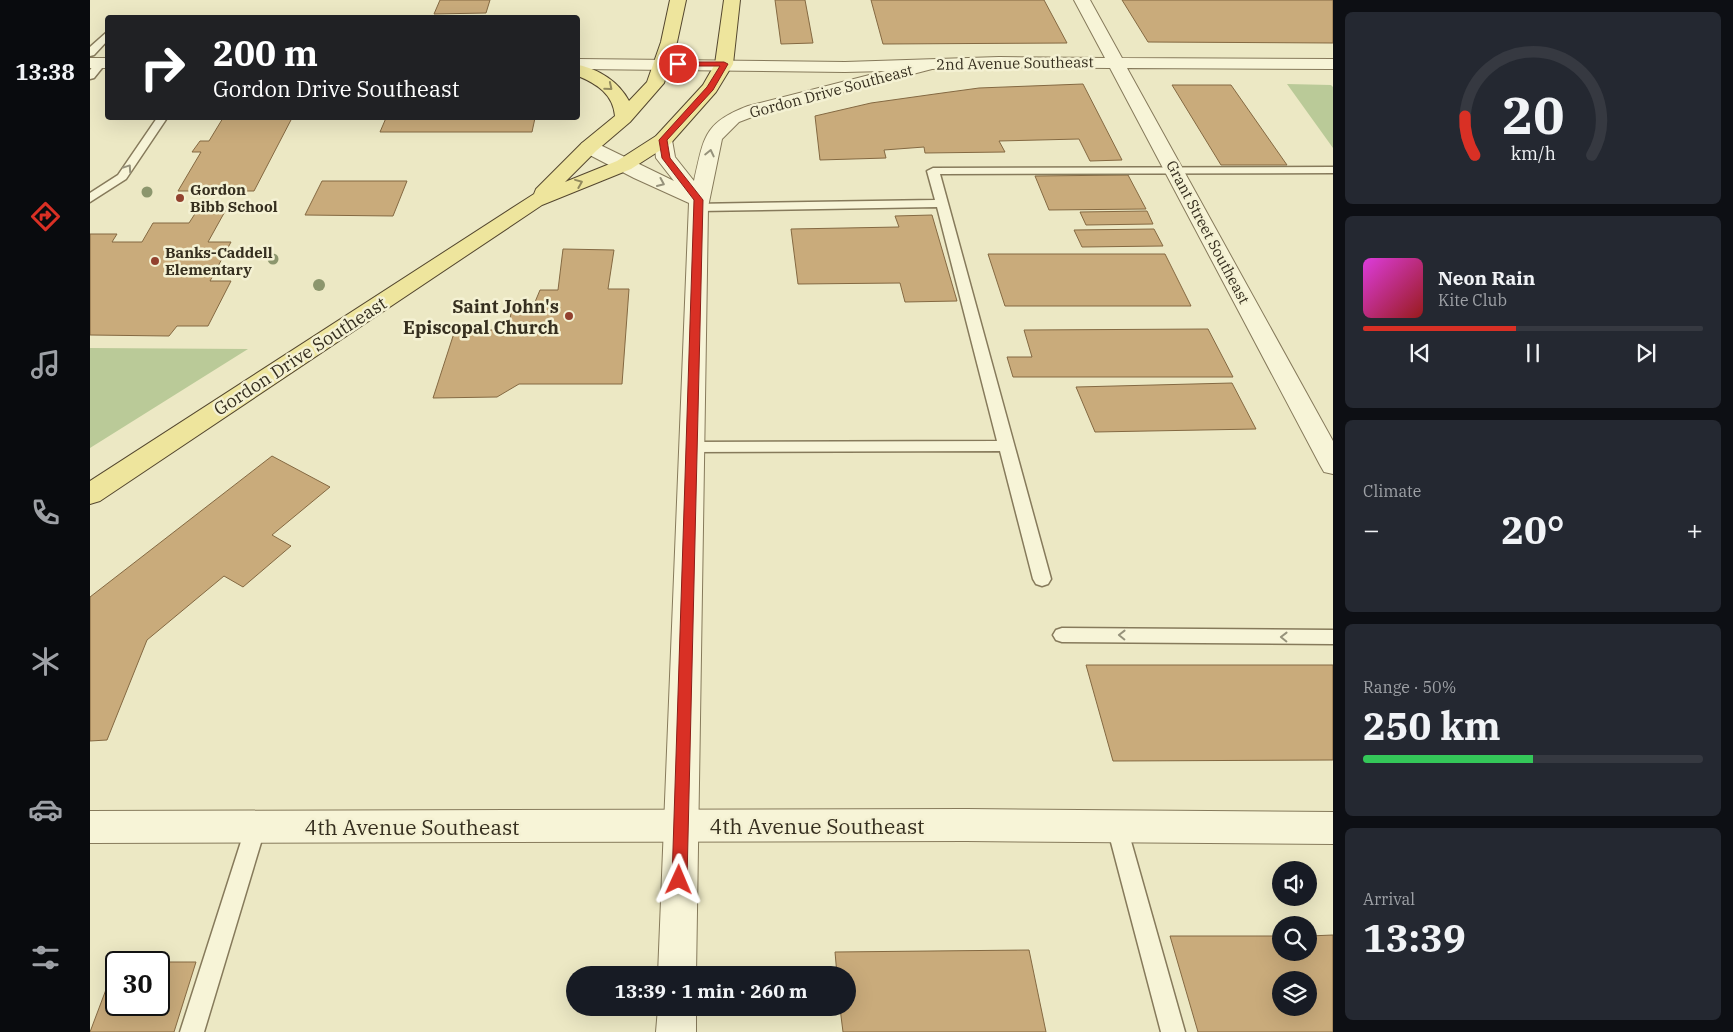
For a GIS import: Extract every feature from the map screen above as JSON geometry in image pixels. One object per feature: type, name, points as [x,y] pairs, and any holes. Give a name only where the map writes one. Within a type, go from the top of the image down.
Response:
[{"type":"main road","name":"Gordon Drive Southeast","points":[[535,201],[590,146],[624,118],[655,83],[663,64],[678,0]]},
{"type":"main road","name":"Gordon Drive Southeast","points":[[90,494],[535,201],[624,165],[663,140],[710,88],[724,64],[732,0]]},
{"type":"main road","points":[[580,71],[614,90],[623,103],[624,118]]},
{"type":"street","name":"Grant Street Southeast","points":[[1082,0],[1333,465]]},
{"type":"street","name":"2nd Avenue Southeast","points":[[580,64],[845,66],[999,62],[1333,64]]},
{"type":"street","name":"Gordon Drive Southeast","points":[[677,966],[698,204],[713,139],[721,128],[733,118],[754,110],[932,64]]},
{"type":"street","points":[[663,140],[666,158],[698,204]]},
{"type":"street","points":[[590,146],[698,204]]},
{"type":"street","name":"4th Avenue Southeast","points":[[90,828],[966,825],[1333,828]]},
{"type":"street","points":[[676,1032],[677,1016]]},
{"type":"lane","points":[[96,64],[105,42]]},
{"type":"lane","points":[[90,198],[122,177],[161,120]]},
{"type":"lane","points":[[1042,579],[933,171],[1333,170]]},
{"type":"lane","points":[[698,204],[942,203]]},
{"type":"lane","points":[[691,446],[1006,446]]},
{"type":"lane","points":[[1062,635],[1333,637]]},
{"type":"lane","points":[[192,1032],[256,826]]},
{"type":"lane","points":[[1117,827],[1173,1032]]},
{"type":"green space","points":[[1287,84],[1331,85],[1333,87],[1333,148]]},
{"type":"green space","points":[[90,348],[248,349],[90,448]]},
{"type":"building","points":[[440,0],[490,0],[486,13],[434,14]]},
{"type":"building","points":[[775,0],[805,0],[813,43],[781,44]]},
{"type":"building","points":[[871,0],[1044,0],[1067,43],[883,44]]},
{"type":"building","points":[[1122,0],[1333,0],[1333,43],[1148,42]]},
{"type":"building","points":[[1083,84],[1122,160],[1090,161],[1079,139],[999,141],[1005,152],[925,153],[924,147],[884,150],[886,158],[820,160],[815,116],[871,103],[979,88]]},
{"type":"building","points":[[1172,85],[1231,85],[1287,165],[1221,165]]},
{"type":"building","points":[[222,120],[291,120],[254,191],[178,191],[201,152],[192,152],[200,141],[209,141]]},
{"type":"building","points":[[385,120],[535,120],[532,132],[380,132]]},
{"type":"building","points":[[1128,175],[1146,209],[1049,210],[1035,176]]},
{"type":"building","points":[[322,181],[407,181],[393,216],[305,215]]},
{"type":"building","name":"Banks-Caddell Elementary","points":[[200,206],[228,206],[208,242],[231,242],[210,281],[231,281],[208,326],[177,326],[169,336],[90,335],[90,234],[117,234],[112,242],[142,242],[153,223],[189,223]]},
{"type":"building","points":[[1147,211],[1153,224],[1086,225],[1080,212]]},
{"type":"building","points":[[932,215],[957,301],[905,302],[900,283],[798,284],[791,229],[899,227],[895,216]]},
{"type":"building","points":[[1154,229],[1163,246],[1082,247],[1074,230]]},
{"type":"building","name":"Saint John's Episcopal Church","points":[[563,249],[614,250],[608,289],[629,289],[622,384],[519,384],[497,397],[433,398],[455,330],[508,330],[513,302],[535,302],[540,290],[558,290]]},
{"type":"building","points":[[988,254],[1165,254],[1191,306],[1005,306]]},
{"type":"building","points":[[1208,329],[1233,377],[1013,377],[1007,357],[1032,357],[1024,330]]},
{"type":"building","points":[[1232,383],[1256,429],[1095,432],[1076,387]]},
{"type":"building","points":[[272,456],[330,487],[272,535],[291,546],[243,587],[224,576],[147,640],[107,740],[90,741],[90,597]]},
{"type":"building","points":[[1086,665],[1333,665],[1333,760],[1113,761]]},
{"type":"building","points":[[1333,935],[1333,1032],[1198,1032],[1170,936],[1272,936],[1272,961],[1317,961],[1317,936]]},
{"type":"building","points":[[1029,950],[1046,1032],[843,1032],[841,1016],[856,1016],[856,966],[836,966],[835,952]]},
{"type":"building","points":[[170,962],[196,962],[174,1032],[90,1032],[105,992],[105,1016],[170,1016]]},
{"type":"place","name":"Gordon Bibb School","points":[[180,198]]},
{"type":"place","name":"Banks-Caddell Elementary","points":[[155,261]]},
{"type":"place","name":"Saint John's Episcopal Church","points":[[569,316]]},
{"type":"route","points":[[678,64],[724,64],[710,88],[663,140],[666,158],[699,200],[679,880]]}]
